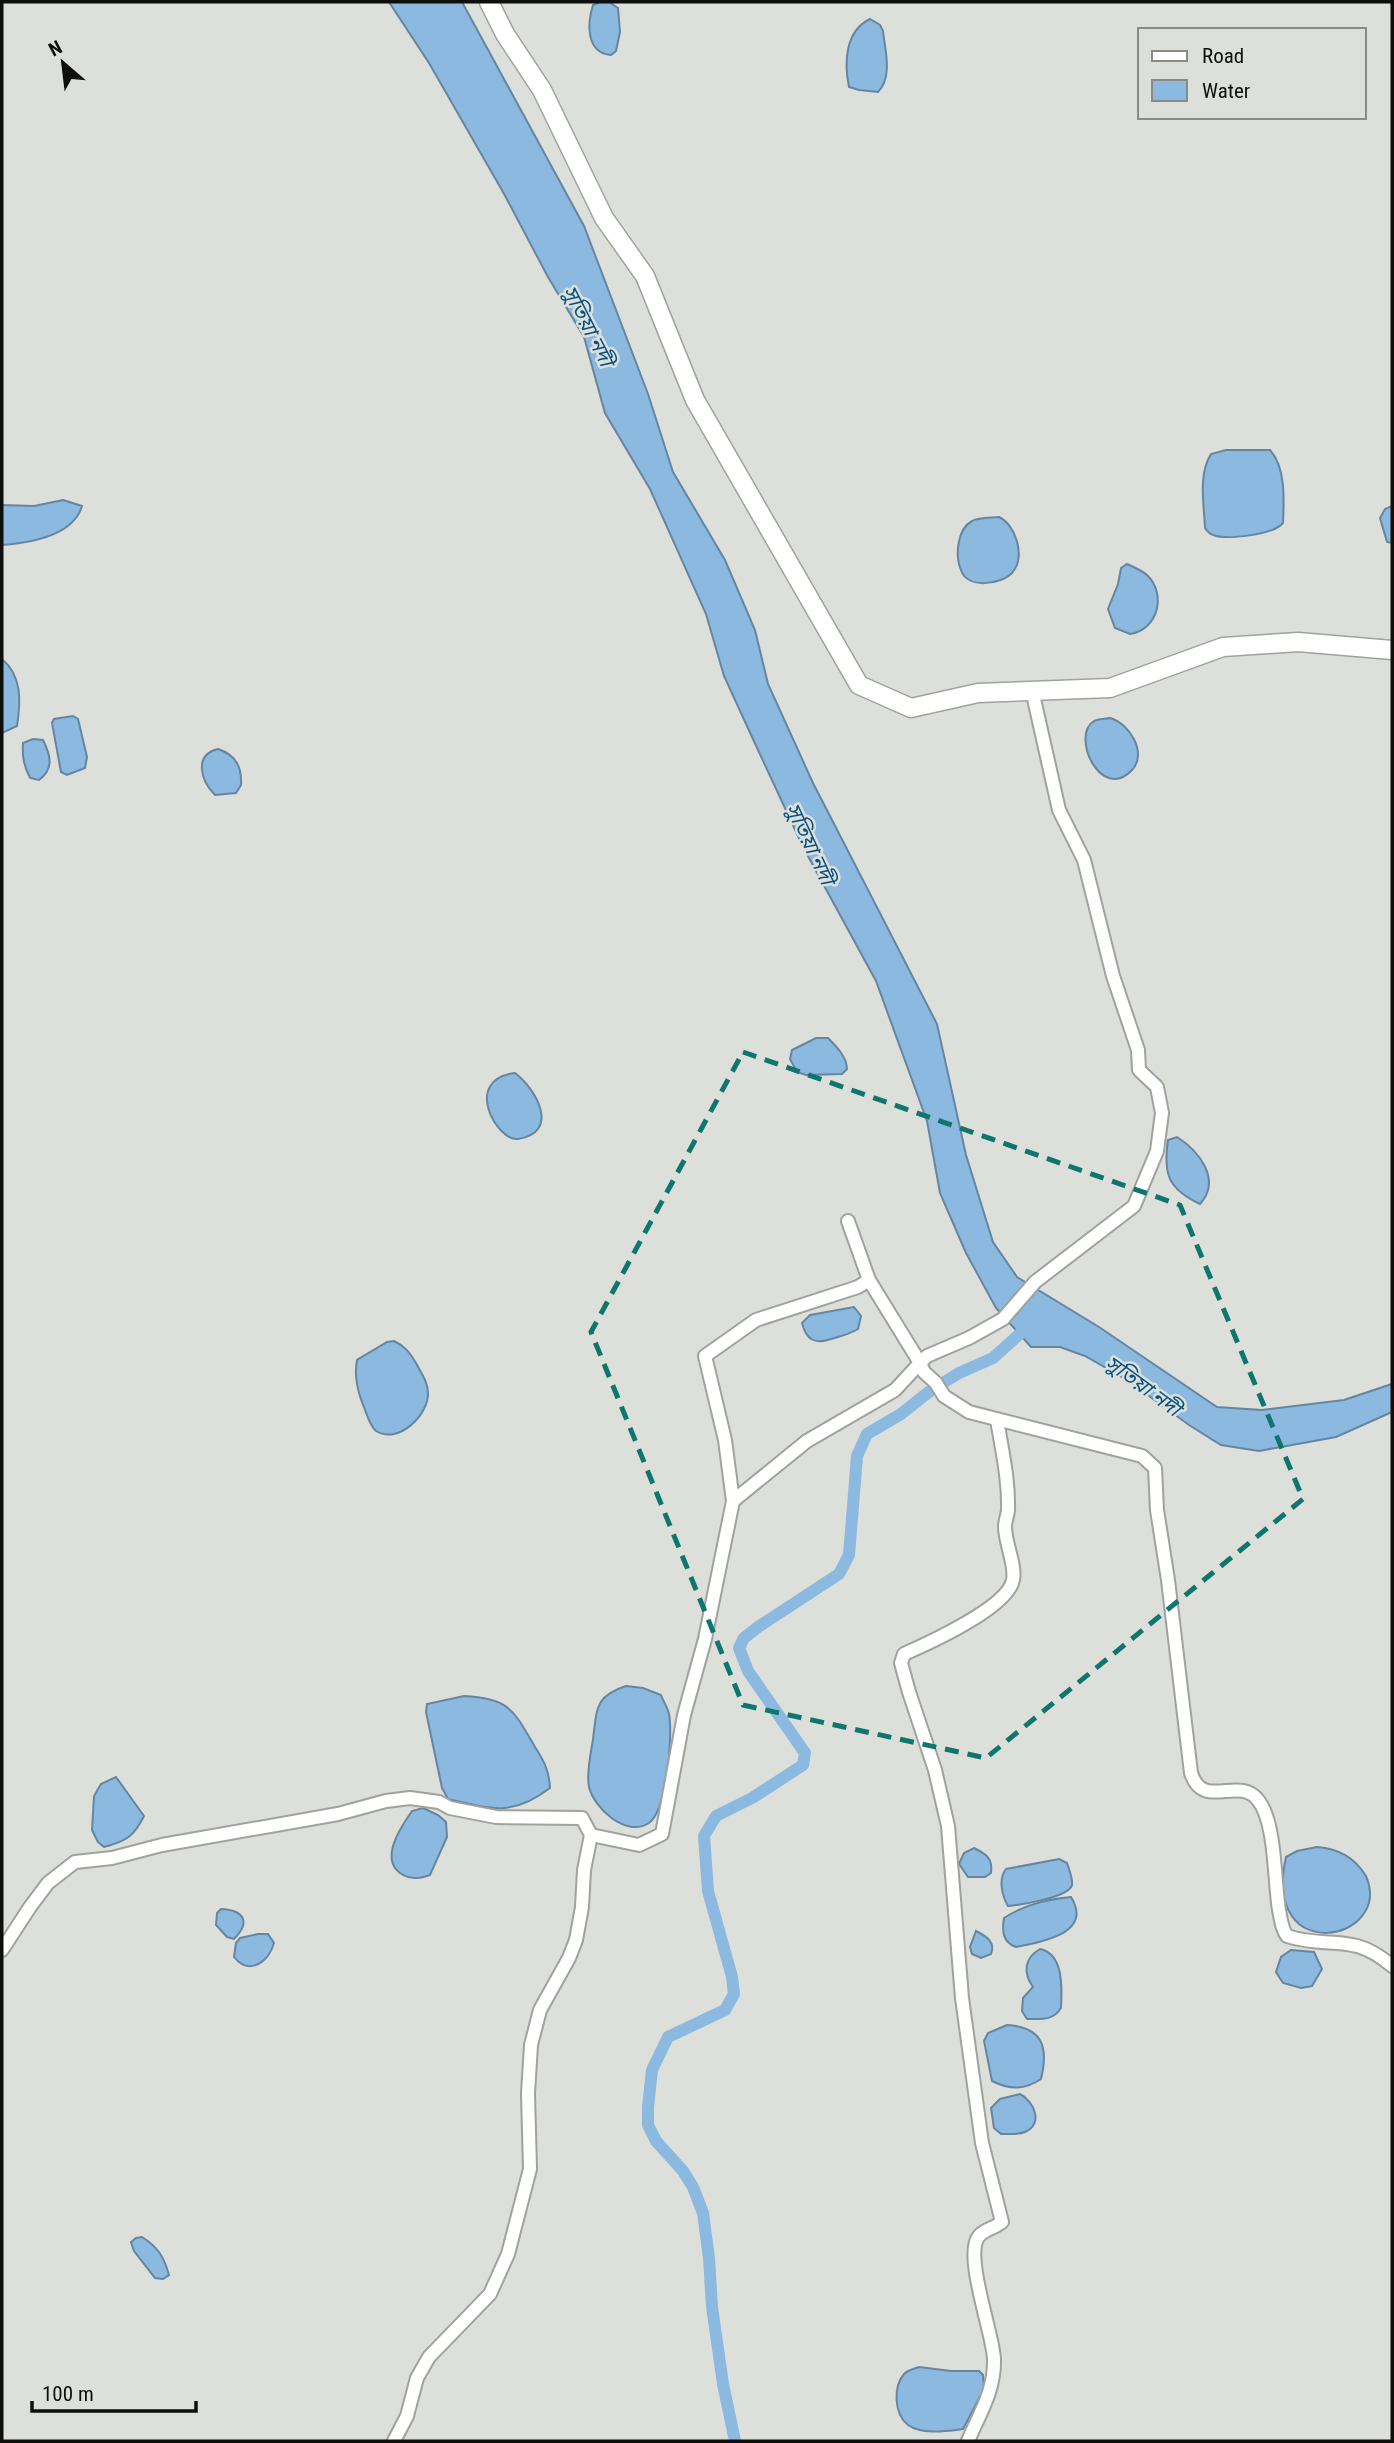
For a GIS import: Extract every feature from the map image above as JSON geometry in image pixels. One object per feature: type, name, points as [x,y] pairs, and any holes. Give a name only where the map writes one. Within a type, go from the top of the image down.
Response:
[{"type":"street","points":[[489,2],[505,34],[542,90],[604,218],[645,276],[695,400],[859,685],[911,708],[978,693],[1110,688],[1223,647],[1298,642],[1392,650]]},
{"type":"street","points":[[733,1502],[807,1441],[895,1390],[927,1356],[969,1338],[1003,1319],[1035,1282],[1134,1206],[1157,1151],[1162,1113],[1157,1087],[1139,1070],[1138,1050],[1113,976],[1084,860],[1059,810],[1032,690]]},
{"type":"street","points":[[848,1221],[869,1280],[924,1372],[936,1383],[944,1396],[969,1412],[1142,1456],[1154,1468],[1157,1510],[1194,1782],[1208,1792],[1239,1790],[1257,1798],[1261,1804],[1272,1845],[1283,1931],[1287,1936],[1358,1945],[1377,1953],[1392,1966]]},
{"type":"street","points":[[591,1835],[639,1845],[662,1834],[684,1715],[705,1639],[733,1502],[725,1440],[705,1356],[756,1320],[858,1287],[869,1280]]},
{"type":"street","points":[[968,2441],[993,2388],[994,2358],[979,2290],[974,2244],[979,2235],[1002,2222],[982,2143],[968,2037],[948,1826],[935,1770],[901,1663],[904,1654],[993,1606],[1013,1583],[1014,1572],[1008,1552],[1005,1525],[1008,1514],[1006,1474],[997,1420]]},
{"type":"street","points":[[2,1950],[48,1883],[75,1862],[112,1858],[162,1845],[338,1814],[386,1801],[410,1798],[439,1802],[450,1808],[496,1817],[582,1818],[591,1835],[576,1940],[540,2010],[531,2045],[528,2093],[530,2169],[508,2254],[490,2294],[429,2357],[417,2378],[407,2416],[394,2441]]},
{"type":"highlighted area","points":[[743,1052],[1180,1205],[1303,1499],[986,1758],[743,1705],[591,1332]]},
{"type":"water","name":"সুতিয়া নদী","points":[[389,2],[462,2],[584,226],[648,394],[673,472],[725,560],[755,630],[768,684],[813,783],[937,1024],[966,1155],[993,1242],[1017,1277],[1099,1327],[1217,1407],[1262,1410],[1344,1400],[1392,1384],[1392,1412],[1336,1437],[1259,1451],[1221,1445],[1127,1380],[1085,1356],[1060,1347],[1031,1347],[996,1308],[966,1253],[940,1193],[927,1121],[876,981],[803,847],[724,676],[706,614],[650,489],[605,413],[584,337],[429,63]]},
{"type":"water","points":[[609,2],[618,8],[620,32],[616,51],[611,55],[597,49],[590,36],[593,5]]},
{"type":"water","points":[[870,19],[880,25],[883,31],[886,55],[887,71],[883,86],[878,92],[849,87],[847,78],[851,39],[855,31]]},
{"type":"water","points":[[1226,450],[1270,450],[1275,457],[1284,495],[1283,523],[1278,527],[1250,535],[1228,537],[1212,535],[1205,528],[1204,471],[1211,454]]},
{"type":"water","points":[[63,500],[82,506],[70,524],[37,540],[2,545],[2,505],[34,506]]},
{"type":"water","points":[[1392,506],[1392,543],[1387,542],[1380,518],[1385,509]]},
{"type":"water","points":[[999,517],[1010,527],[1017,542],[1019,550],[1016,566],[1012,573],[1000,580],[984,583],[970,580],[964,576],[958,558],[960,536],[967,525],[975,520]]},
{"type":"water","points":[[1127,564],[1147,575],[1157,592],[1158,601],[1153,619],[1140,631],[1130,634],[1115,628],[1108,609],[1121,568]]},
{"type":"water","points":[[2,659],[17,681],[19,707],[17,726],[2,733]]},
{"type":"water","points":[[73,716],[78,719],[87,757],[85,768],[67,775],[61,772],[52,723],[54,719]]},
{"type":"water","points":[[1110,718],[1130,732],[1137,747],[1136,763],[1132,770],[1120,778],[1110,778],[1100,773],[1092,763],[1085,739],[1087,728],[1094,721]]},
{"type":"water","points":[[33,739],[43,740],[50,762],[44,776],[39,780],[30,778],[23,757],[23,743]]},
{"type":"water","points":[[218,749],[237,762],[241,785],[236,793],[215,795],[203,776],[202,762],[210,752]]},
{"type":"water","points":[[816,1038],[828,1038],[840,1052],[847,1069],[842,1074],[806,1075],[797,1072],[790,1059],[792,1050]]},
{"type":"water","points":[[515,1073],[537,1099],[541,1119],[539,1128],[531,1135],[518,1139],[502,1131],[494,1121],[487,1098],[490,1087],[499,1078]]},
{"type":"water","points":[[1177,1137],[1193,1150],[1205,1167],[1209,1185],[1200,1204],[1174,1186],[1167,1171],[1168,1140]]},
{"type":"water","points":[[854,1307],[861,1316],[858,1329],[825,1341],[815,1341],[808,1337],[802,1323],[810,1315]]},
{"type":"water","points":[[394,1341],[414,1359],[426,1381],[428,1393],[424,1410],[411,1425],[403,1431],[385,1434],[376,1431],[369,1420],[358,1390],[356,1366],[357,1360],[387,1342]]},
{"type":"water","points":[[626,1686],[643,1688],[661,1695],[670,1724],[667,1772],[660,1803],[649,1823],[640,1827],[621,1824],[604,1812],[592,1795],[588,1781],[599,1705],[608,1694]]},
{"type":"water","points":[[464,1696],[492,1700],[509,1709],[522,1724],[543,1761],[550,1788],[513,1807],[490,1808],[448,1799],[442,1788],[426,1712],[427,1704]]},
{"type":"water","points":[[116,1777],[144,1816],[129,1837],[104,1847],[92,1830],[94,1796],[101,1784]]},
{"type":"water","points":[[423,1808],[446,1822],[447,1837],[430,1875],[410,1878],[396,1869],[392,1853],[397,1835],[412,1811]]},
{"type":"water","points":[[1317,1847],[1339,1852],[1351,1859],[1366,1876],[1370,1899],[1362,1916],[1346,1928],[1327,1933],[1308,1929],[1292,1916],[1283,1892],[1286,1857],[1297,1851]]},
{"type":"water","points":[[974,1848],[990,1860],[991,1873],[985,1877],[968,1877],[959,1864],[964,1853]]},
{"type":"water","points":[[1059,1859],[1067,1863],[1069,1868],[1072,1885],[1069,1889],[1044,1900],[1008,1906],[1002,1887],[1006,1869]]},
{"type":"water","points":[[1071,1897],[1076,1910],[1075,1920],[1070,1928],[1050,1939],[1016,1947],[1008,1942],[1003,1931],[1004,1918],[1036,1903]]},
{"type":"water","points":[[221,1909],[240,1914],[242,1918],[242,1927],[234,1939],[227,1937],[216,1925],[217,1913]]},
{"type":"water","points":[[976,1931],[986,1937],[992,1946],[991,1954],[981,1958],[972,1954],[970,1947]]},
{"type":"water","points":[[268,1934],[274,1943],[268,1956],[252,1966],[240,1963],[234,1957],[236,1943],[240,1938]]},
{"type":"water","points":[[1040,1949],[1054,1958],[1060,1973],[1061,2008],[1050,2017],[1027,2019],[1022,2011],[1023,1998],[1033,1987],[1027,1966],[1031,1957]]},
{"type":"water","points":[[1291,1950],[1314,1952],[1322,1969],[1312,1986],[1301,1988],[1283,1983],[1276,1972],[1281,1957]]},
{"type":"water","points":[[1007,2025],[1035,2034],[1043,2048],[1041,2079],[1023,2087],[1005,2086],[992,2081],[984,2041],[988,2033]]},
{"type":"water","points":[[1020,2094],[1033,2107],[1034,2124],[1022,2133],[1001,2134],[994,2128],[991,2108],[1000,2099]]},
{"type":"water","points":[[142,2237],[162,2258],[169,2275],[163,2279],[155,2278],[134,2251],[131,2242]]},
{"type":"water","points":[[919,2367],[979,2371],[983,2375],[984,2389],[963,2429],[927,2431],[914,2428],[903,2420],[897,2400],[900,2379]]},
{"type":"waterway","points":[[735,2441],[723,2384],[712,2307],[703,2213],[693,2187],[683,2171],[656,2141],[648,2125],[648,2107],[652,2070],[668,2037],[725,2010],[734,1994],[732,1977],[708,1891],[704,1836],[716,1816],[752,1798],[803,1765],[805,1753],[748,1671],[739,1648],[744,1638],[758,1627],[839,1574],[849,1555],[857,1456],[867,1434],[901,1414],[959,1373],[993,1358],[1023,1331]]}]
